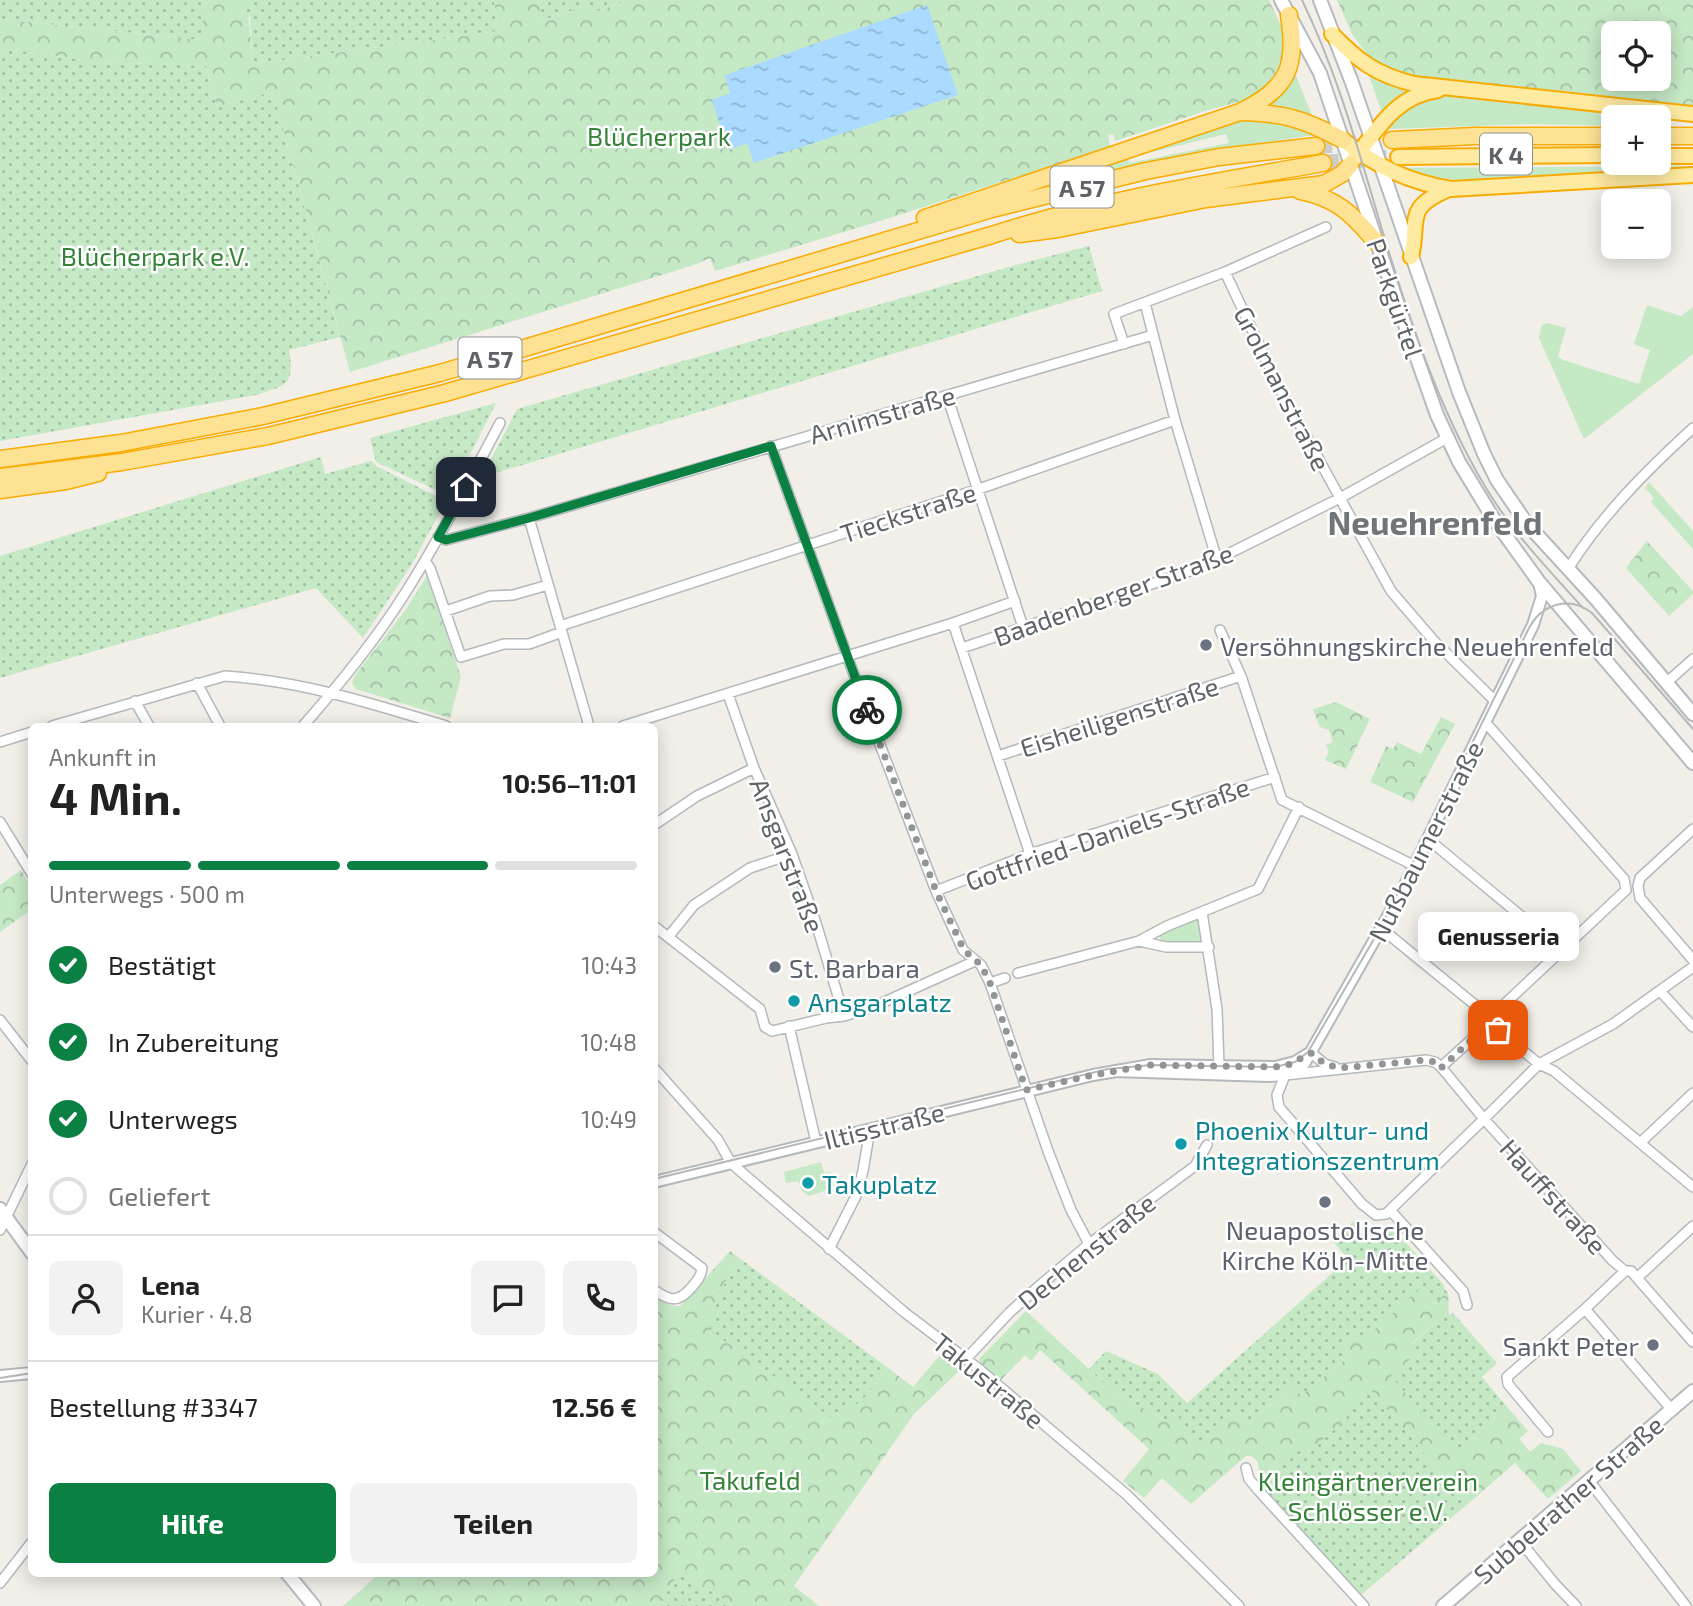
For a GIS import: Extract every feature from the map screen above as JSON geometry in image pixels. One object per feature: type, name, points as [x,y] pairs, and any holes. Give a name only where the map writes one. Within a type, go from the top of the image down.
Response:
[{"type":"highway","points":[[852,249],[886,232],[1240,112],[1270,95],[1287,75],[1293,47],[1289,15]]},
{"type":"highway","points":[[1332,34],[1364,64],[1391,78],[1450,89],[1693,114]]},
{"type":"highway","points":[[992,235],[1058,229],[1206,199],[1324,184],[1342,174],[1388,115],[1404,101],[1427,92],[1450,89]]},
{"type":"highway","points":[[1240,112],[1283,115],[1302,120],[1343,140],[1354,159],[1414,182],[1451,189],[1693,175]]},
{"type":"highway","points":[[1392,140],[1475,136],[1601,136]]},
{"type":"highway","points":[[1671,136],[1693,136]]},
{"type":"highway","name":"A 57","points":[[0,459],[121,443],[264,416],[426,376],[992,209],[1146,171],[1219,158],[1316,146]]},
{"type":"highway","name":"K 4","points":[[1398,157],[1601,155]]},
{"type":"highway","points":[[1671,156],[1693,156]]},
{"type":"highway","name":"A 57","points":[[0,477],[122,461],[268,436],[445,393],[1047,217],[1149,194],[1323,163]]},
{"type":"highway","points":[[1411,257],[1415,243],[1412,232],[1418,211],[1432,196],[1451,189]]},
{"type":"highway","points":[[1273,190],[1310,192],[1336,202],[1349,211],[1376,242]]},
{"type":"highway","points":[[0,490],[91,476],[122,461]]},
{"type":"main road","points":[[1281,0],[1320,73],[1343,140]]},
{"type":"main road","name":"Parkgürtel","points":[[1320,0],[1483,454],[1520,514],[1693,714]]},
{"type":"main road","name":"Parkgürtel","points":[[1354,159],[1376,242],[1447,438],[1474,488],[1558,606],[1693,763]]},
{"type":"main road","points":[[3,1213],[28,1247]]},
{"type":"main road","name":"Subbelrather Straße","points":[[1443,1606],[1693,1391]]},
{"type":"main road","points":[[290,1577],[314,1606]]},
{"type":"street","points":[[1124,344],[1114,314],[1225,272],[1326,227]]},
{"type":"street","name":"Grolmanstraße","points":[[1225,272],[1278,385],[1391,591],[1434,641],[1495,701]]},
{"type":"street","points":[[1145,303],[1175,419],[1217,560]]},
{"type":"street","name":"Arnimstraße","points":[[438,537],[446,540],[529,518],[1153,335]]},
{"type":"street","points":[[947,396],[1023,627]]},
{"type":"street","name":"Tieckstraße","points":[[446,611],[461,657],[504,644],[529,644],[561,629],[979,489],[1175,419]]},
{"type":"street","points":[[306,723],[379,631],[425,561],[500,423]]},
{"type":"street","points":[[1568,569],[1592,535],[1646,473],[1693,428]]},
{"type":"street","name":"Baadenberger Straße","points":[[962,648],[1202,568],[1340,498],[1447,438]]},
{"type":"street","points":[[771,446],[936,891],[964,950],[981,965],[990,983],[1071,1210],[1089,1244]]},
{"type":"street","points":[[529,518],[589,723]]},
{"type":"street","points":[[425,561],[446,611],[490,596],[513,595],[548,585]]},
{"type":"street","name":"Nußbaumerstraße","points":[[1311,1053],[1415,866],[1533,625],[1542,596],[1539,582]]},
{"type":"street","name":"Baadenberger Straße","points":[[633,723],[953,623],[1015,601]]},
{"type":"street","name":"Nußbaumerstraße","points":[[1533,625],[1541,616],[1558,606]]},
{"type":"street","points":[[953,623],[1030,854]]},
{"type":"street","name":"Eisheiligenstraße","points":[[1220,631],[1241,676],[1275,777]]},
{"type":"street","points":[[1666,683],[1693,659]]},
{"type":"street","points":[[83,722],[135,701],[225,676],[250,677],[333,691],[436,723]]},
{"type":"street","name":"Eisheiligenstraße","points":[[998,756],[1241,676]]},
{"type":"street","points":[[197,683],[218,723]]},
{"type":"street","name":"Ansgarstraße","points":[[728,694],[754,768],[792,854],[844,1016]]},
{"type":"street","points":[[135,701],[147,723]]},
{"type":"street","points":[[1441,1068],[1562,950],[1624,894],[1626,886],[1624,879],[1485,722]]},
{"type":"street","points":[[0,742],[28,733]]},
{"type":"street","points":[[658,822],[697,796],[754,768]]},
{"type":"street","name":"Gottfried-Daniels-Straße","points":[[936,891],[1030,854],[1275,777],[1282,800],[1415,866]]},
{"type":"street","points":[[1018,973],[1139,941],[1167,926],[1258,889],[1298,807]]},
{"type":"street","points":[[0,822],[28,868]]},
{"type":"street","points":[[1693,829],[1640,878],[1638,886],[1640,898],[1693,960]]},
{"type":"street","points":[[1428,839],[1562,950]]},
{"type":"street","points":[[669,936],[694,905],[750,868],[792,854]]},
{"type":"street","points":[[1202,912],[1217,1009],[1219,1066]]},
{"type":"street","points":[[658,929],[760,1009],[765,1027],[772,1031],[873,1007],[975,961]]},
{"type":"street","points":[[1382,929],[1480,1009],[1498,1030],[1539,1064],[1554,1072],[1693,1186]]},
{"type":"street","points":[[1139,941],[1166,947],[1209,947]]},
{"type":"street","points":[[1340,1068],[1325,1064],[1311,1053],[1301,1067],[1285,1075],[1278,1095],[1279,1107],[1367,1208],[1376,1215],[1386,1214],[1539,1064],[1613,1024],[1693,967]]},
{"type":"street","points":[[990,983],[1005,978]]},
{"type":"street","points":[[1661,992],[1693,1027]]},
{"type":"street","points":[[0,1020],[28,1056]]},
{"type":"street","points":[[789,1026],[816,1142]]},
{"type":"street","name":"Iltisstraße","points":[[658,1181],[1026,1090],[1114,1071],[1151,1065],[1282,1066],[1311,1053]]},
{"type":"street","name":"Iltisstraße","points":[[1114,1071],[1151,1074],[1285,1075],[1426,1060],[1435,1062],[1441,1068]]},
{"type":"street","name":"Hauffstraße","points":[[1441,1068],[1613,1261],[1638,1277]]},
{"type":"street","name":"Takustraße","points":[[658,1073],[719,1140],[731,1163],[904,1312],[965,1359],[1127,1495],[1239,1606]]},
{"type":"street","points":[[1641,1142],[1693,1093]]},
{"type":"street","points":[[830,1249],[857,1194],[870,1129]]},
{"type":"street","name":"Dechenstraße","points":[[965,1359],[1010,1312],[1089,1244],[1195,1166],[1207,1144]]},
{"type":"street","points":[[0,1230],[3,1213],[28,1171]]},
{"type":"street","points":[[1390,1210],[1463,1291],[1467,1305]]},
{"type":"street","points":[[1693,1226],[1638,1277],[1693,1342]]},
{"type":"street","points":[[658,1235],[702,1268],[701,1276],[683,1298],[675,1300],[658,1293]]},
{"type":"street","points":[[1548,1432],[1508,1384],[1507,1377],[1625,1271]]},
{"type":"street","points":[[1585,1309],[1672,1410]]},
{"type":"street","points":[[0,1376],[28,1372]]},
{"type":"street","points":[[1247,1468],[1249,1479],[1259,1491],[1364,1606]]},
{"type":"street","points":[[1590,1482],[1686,1606]]},
{"type":"street","points":[[1520,1541],[1576,1606]]},
{"type":"street","points":[[0,1584],[28,1547]]},
{"type":"green space","points":[[0,0],[206,0],[200,40],[0,19]]},
{"type":"green space","name":"Blücherpark","points":[[206,0],[247,0],[253,64],[498,31],[494,0],[537,0],[544,20],[585,6],[598,11],[627,0],[1269,0],[1289,43],[1286,67],[1262,91],[1239,102],[1115,141],[1113,134],[1108,135],[1110,147],[880,221],[715,271],[710,258],[350,372],[273,92],[217,107],[206,66],[97,62],[0,48],[0,19],[199,40]]},
{"type":"green space","points":[[247,0],[494,0],[498,31],[253,64]]},
{"type":"green space","points":[[537,0],[627,0],[598,11],[585,6],[544,20]]},
{"type":"green space","points":[[1337,0],[1693,0],[1693,109],[1478,87],[1395,75],[1373,62],[1352,34]]},
{"type":"green space","name":"Blücherpark e.V.","points":[[0,48],[97,62],[206,66],[217,107],[273,92],[340,337],[289,350],[291,370],[286,382],[256,395],[0,441]]},
{"type":"green space","points":[[1293,70],[1312,116],[1285,107],[1261,106]]},
{"type":"green space","points":[[1367,70],[1417,88],[1402,95],[1382,113]]},
{"type":"green space","points":[[1445,96],[1601,112],[1601,126],[1532,124],[1388,129],[1387,126],[1393,119],[1406,109],[1428,99]]},
{"type":"green space","points":[[1250,118],[1294,124],[1316,135],[1168,160],[1022,194],[1234,121]],"holes":[[[1226,134],[1229,143],[1129,163],[1128,158]]]},
{"type":"green space","points":[[1671,166],[1693,166],[1693,170],[1671,171]]},
{"type":"green space","points":[[1601,167],[1601,174],[1455,180],[1420,175],[1402,168]]},
{"type":"green space","points":[[1089,246],[1102,291],[482,477],[517,409]]},
{"type":"green space","points":[[1647,305],[1681,316],[1693,307],[1693,354],[1584,439],[1539,338],[1542,325],[1547,323],[1566,328],[1558,356],[1563,360],[1639,384],[1650,350],[1634,344]]},
{"type":"green space","points":[[496,403],[449,496],[376,462],[370,438]]},
{"type":"green space","points":[[321,457],[325,474],[371,461],[446,501],[412,564],[363,638],[316,588],[0,678],[0,556]]},
{"type":"green space","points":[[1649,482],[1693,531],[1693,549],[1651,502],[1654,498],[1645,488]]},
{"type":"green space","points":[[1647,541],[1693,591],[1669,616],[1626,568]]},
{"type":"green space","points":[[427,576],[461,677],[450,718],[356,689],[352,683]]},
{"type":"green space","points":[[1336,702],[1370,719],[1346,769],[1325,760],[1329,752],[1326,745],[1333,742],[1329,730],[1320,727],[1313,709]]},
{"type":"green space","points":[[1441,717],[1455,724],[1413,802],[1370,782],[1386,746],[1393,749],[1397,742],[1421,754]]},
{"type":"green space","points":[[21,870],[28,881],[28,912],[0,932],[0,885]]},
{"type":"green space","points":[[1199,918],[1202,943],[1162,943],[1161,933]]},
{"type":"green space","points":[[821,1162],[824,1173],[831,1172],[832,1185],[827,1190],[809,1196],[802,1191],[798,1181],[786,1183],[784,1172]]},
{"type":"green space","points":[[1356,1219],[1374,1238],[1390,1225],[1443,1284],[1447,1293],[1434,1303],[1421,1288],[1363,1340],[1357,1333],[1343,1345],[1350,1356],[1301,1395],[1293,1387],[1251,1422],[1233,1413],[1200,1443],[1176,1414],[1167,1421],[1115,1393],[1089,1369],[1106,1351],[1158,1374],[1187,1403],[1348,1259],[1332,1240]]},
{"type":"green space","name":"Takufeld","points":[[730,1251],[742,1260],[717,1294],[864,1398],[888,1368],[913,1387],[940,1355],[960,1370],[914,1414],[794,1586],[819,1606],[734,1606],[680,1571],[658,1606],[343,1606],[376,1577],[658,1577],[658,1296],[671,1306],[680,1306]]},
{"type":"green space","points":[[742,1260],[888,1368],[864,1398],[836,1421],[711,1331],[717,1294]]},
{"type":"green space","points":[[1421,1287],[1434,1303],[1448,1291],[1449,1316],[1436,1322],[1411,1344],[1418,1353],[1391,1376],[1458,1451],[1508,1408],[1528,1431],[1519,1439],[1530,1452],[1541,1443],[1563,1449],[1581,1471],[1548,1499],[1515,1463],[1470,1502],[1449,1476],[1446,1479],[1371,1391],[1345,1415],[1347,1418],[1310,1452],[1305,1446],[1264,1488],[1260,1483],[1258,1462],[1251,1456],[1246,1456],[1191,1504],[1162,1478],[1144,1498],[1123,1481],[1149,1449],[1040,1350],[1031,1361],[1025,1355],[1001,1380],[981,1364],[979,1359],[1026,1311],[1115,1393],[1167,1421],[1175,1413],[1233,1413],[1251,1422],[1293,1387],[1301,1395],[1350,1356],[1343,1345],[1357,1333],[1363,1339]]},
{"type":"green space","name":"Kleingärtnerverein Schlösser e.V.","points":[[1453,1313],[1497,1363],[1482,1377],[1508,1408],[1456,1453],[1391,1376],[1417,1353],[1411,1345],[1436,1322]]},
{"type":"green space","name":"Kleingärtnerverein Schlösser e.V.","points":[[1371,1390],[1445,1478],[1449,1476],[1470,1502],[1361,1595],[1264,1488],[1280,1473],[1277,1469],[1305,1446],[1310,1452],[1347,1418],[1345,1415]]},
{"type":"green space","name":"Takufeld","points":[[680,1571],[734,1606],[658,1606]]},
{"type":"water","points":[[927,5],[958,95],[754,163],[747,143],[728,150],[712,100],[730,93],[725,75]]},
{"type":"tunnel","points":[[1316,146],[1392,140]]},
{"type":"tunnel","points":[[1323,163],[1398,157]]},
{"type":"tram line","points":[[1302,0],[1336,83],[1413,327],[1453,426],[1486,488],[1507,520],[1583,608]]},
{"type":"tram line","points":[[658,1178],[1108,1069],[1151,1065],[1275,1067],[1295,1062],[1308,1052],[1381,927],[1529,628],[1534,620],[1549,608],[1574,604],[1592,613],[1693,729]]},
{"type":"tram line","points":[[0,1378],[28,1374]]},
{"type":"way so far","points":[[867,710],[936,891],[964,950],[981,965],[990,983],[1026,1090],[1151,1065],[1275,1067],[1288,1065],[1311,1053],[1325,1064],[1340,1068],[1426,1060],[1435,1062],[1441,1068],[1482,1030],[1489,1020],[1498,1030]]},
{"type":"place","name":"Versöhnungskirche Neuehrenfeld","points":[[1206,645]]},
{"type":"place","name":"St. Barbara","points":[[775,967]]},
{"type":"place","name":"Ansgarplatz","points":[[794,1001]]},
{"type":"place","name":"Genusseria","points":[[1498,1030]]},
{"type":"place","name":"Phoenix Kultur- und Integrationszentrum","points":[[1181,1144]]},
{"type":"place","name":"Takuplatz","points":[[808,1183]]},
{"type":"place","name":"Neuapostolische Kirche Köln-Mitte","points":[[1325,1202]]},
{"type":"place","name":"Sankt Peter","points":[[1653,1345]]},
{"type":"district","name":"Neuehrenfeld","points":[[1435,522]]},
{"type":"route","points":[[466,487],[438,537],[446,540],[529,518],[771,446],[849,654],[867,710]]}]
